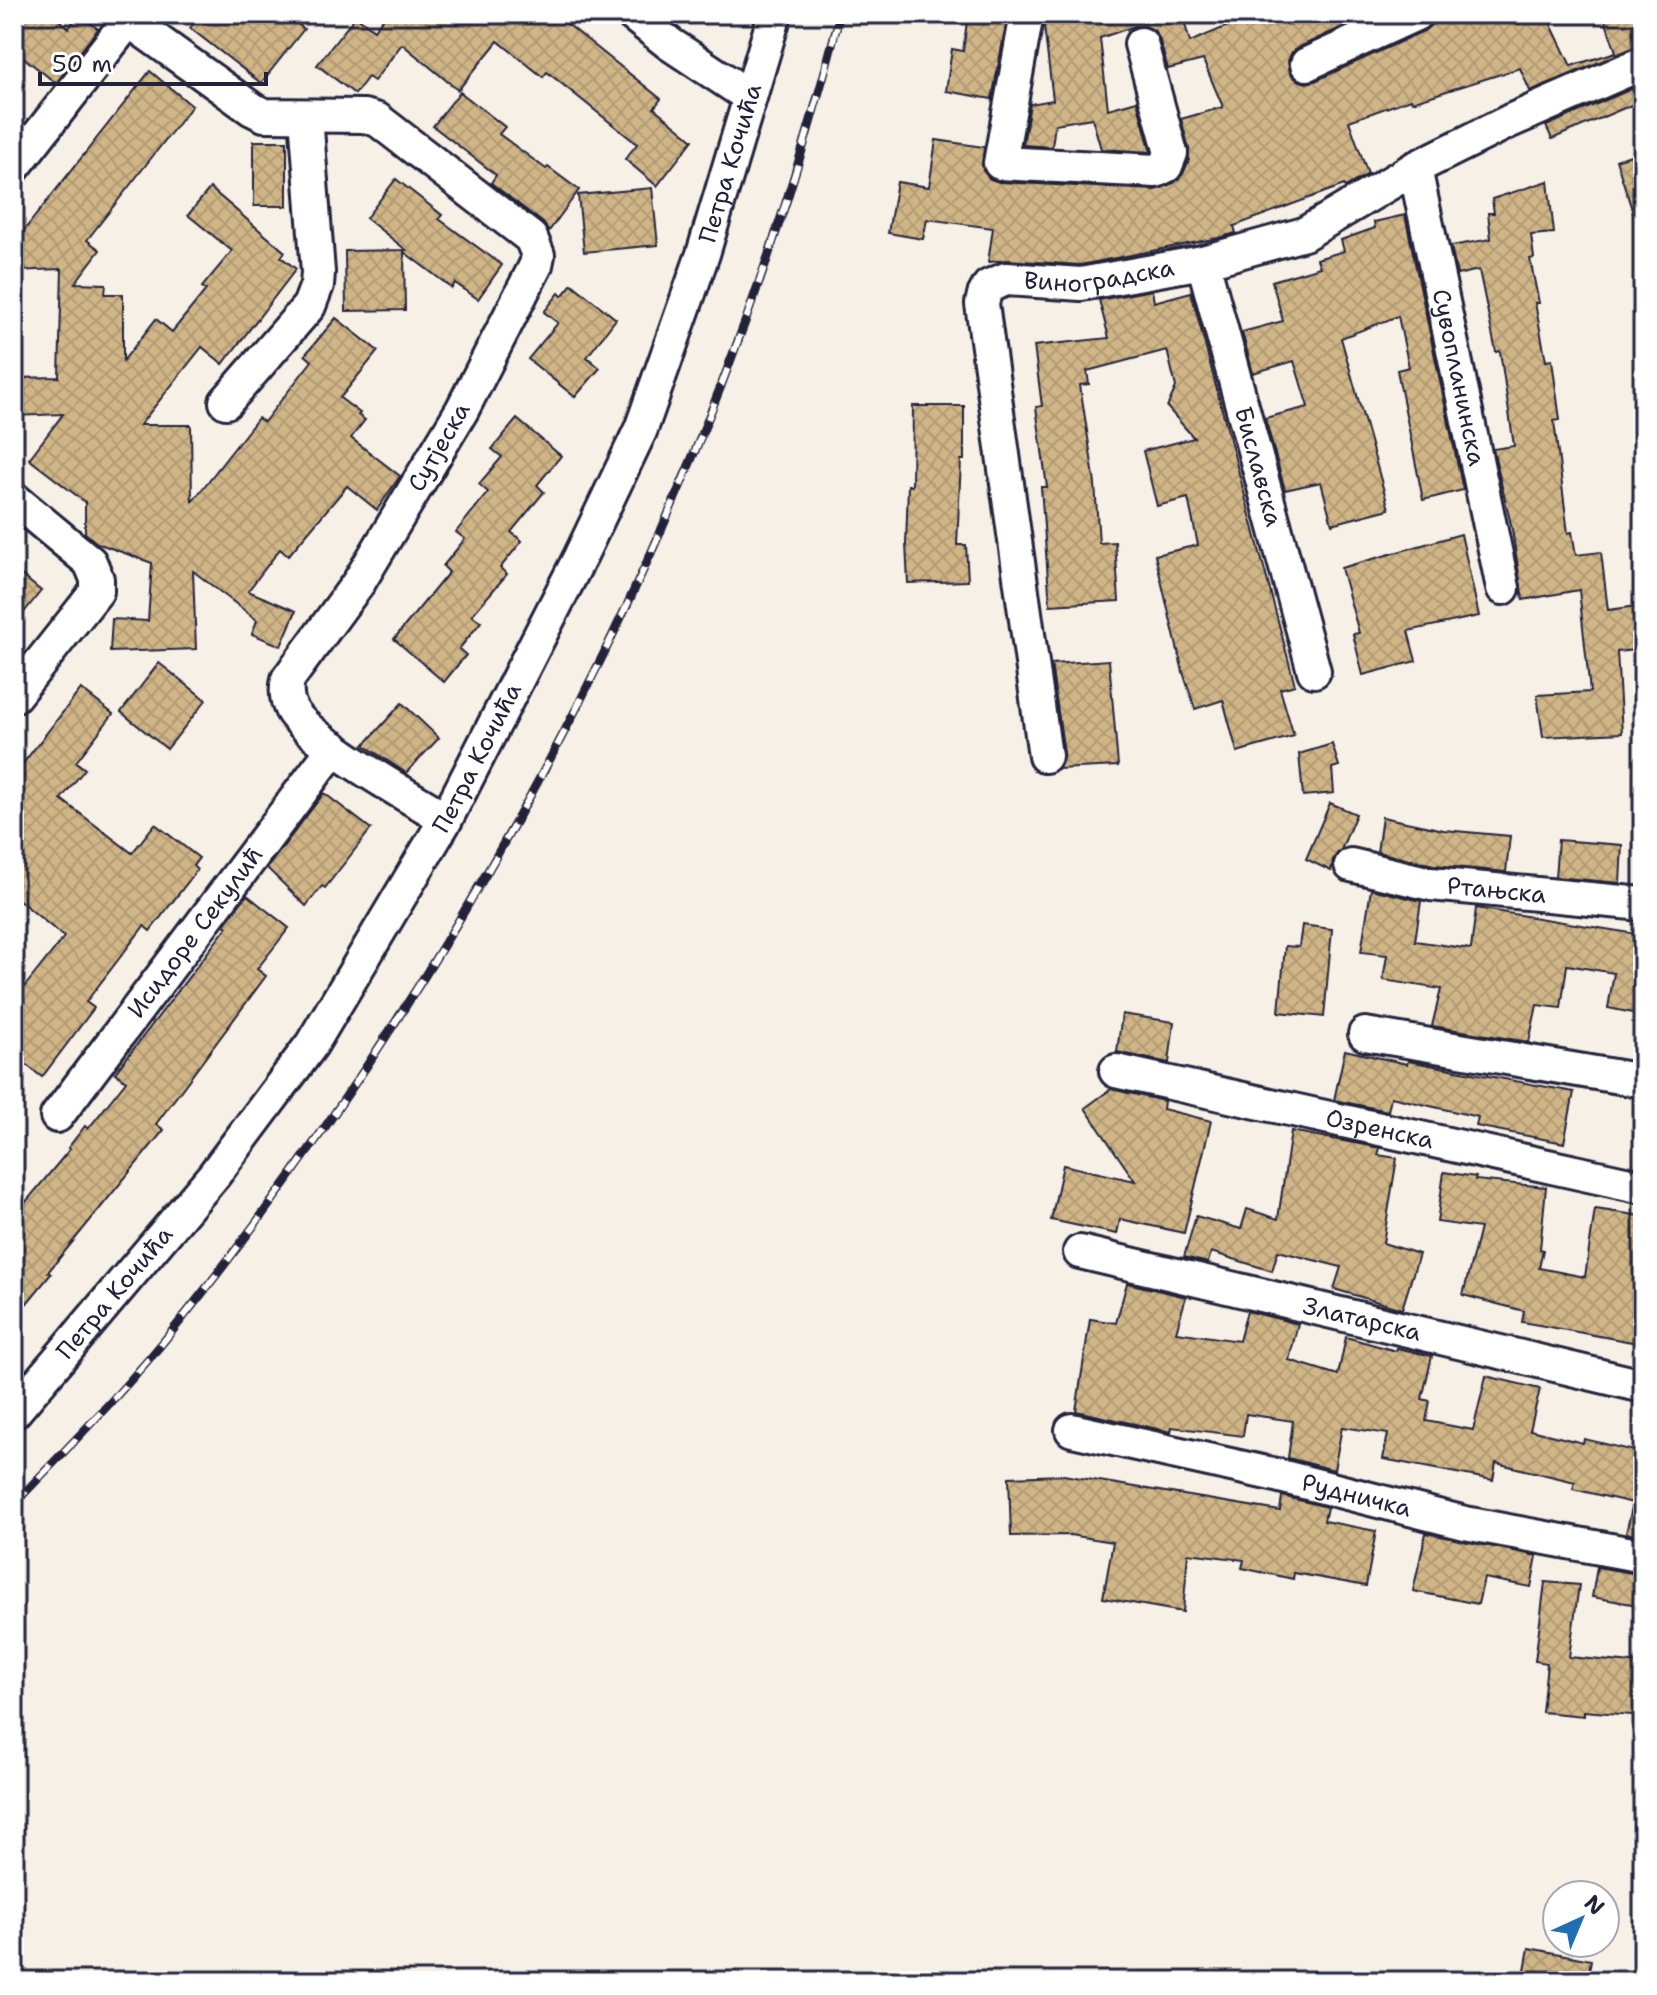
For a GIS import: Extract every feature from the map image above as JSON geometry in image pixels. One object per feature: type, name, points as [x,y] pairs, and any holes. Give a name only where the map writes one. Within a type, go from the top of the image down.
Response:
[{"type":"street","points":[[632,14],[670,44],[750,97]]},
{"type":"street","name":"Петра Кочића","points":[[14,1412],[214,1175],[312,1044],[446,819],[580,557],[641,429],[703,254],[775,14]]},
{"type":"street","points":[[1027,14],[1000,163],[1156,171],[1166,166],[1171,153],[1141,44]]},
{"type":"street","points":[[1307,64],[1416,14]]},
{"type":"street","name":"Сутјеска","points":[[14,167],[124,17],[252,109],[275,116],[364,116],[378,120],[531,238],[538,255],[536,265],[462,410],[359,582],[288,679],[291,709],[302,724],[334,748],[446,819]]},
{"type":"street","name":"Виноградска","points":[[1045,756],[982,304],[989,286],[1006,279],[1081,284],[1203,262],[1304,234],[1415,168],[1510,121],[1643,63]]},
{"type":"street","points":[[226,402],[302,314],[317,285],[306,116]]},
{"type":"street","name":"Сувопланинска","points":[[1415,168],[1503,588]]},
{"type":"street","name":"Биславска","points":[[1203,262],[1314,671]]},
{"type":"street","points":[[14,499],[90,562],[97,579],[97,591],[90,602],[14,696]]},
{"type":"street","name":"Исидоре Секулић","points":[[57,1116],[334,748]]},
{"type":"street","name":"Ртањска","points":[[1351,865],[1431,884],[1643,904]]},
{"type":"street","points":[[1365,1034],[1643,1081]]},
{"type":"street","name":"Озренска","points":[[1116,1071],[1643,1187]]},
{"type":"street","name":"Златарска","points":[[1080,1252],[1643,1386]]},
{"type":"street","name":"Рудничка","points":[[1072,1430],[1276,1475],[1465,1523],[1643,1556]]},
{"type":"building","points":[[14,14],[52,14],[69,28],[79,14],[98,29],[56,83],[14,50]]},
{"type":"building","points":[[201,14],[286,14],[304,29],[261,83],[190,28]]},
{"type":"building","points":[[387,14],[555,14],[661,99],[654,108],[693,140],[657,186],[625,159],[637,144],[547,72],[543,77],[498,41],[458,90],[402,44],[374,81],[368,77],[355,94],[317,65],[356,16],[374,30]]},
{"type":"building","points":[[968,14],[1008,14],[992,99],[946,91],[952,49],[963,51]]},
{"type":"building","points":[[1046,14],[1182,14],[1190,42],[1256,14],[1370,14],[1292,52],[1288,61],[1290,73],[1306,83],[1424,31],[1432,24],[1435,14],[1546,14],[1571,66],[1616,52],[1603,14],[1643,14],[1643,44],[1530,91],[1520,68],[1412,102],[1411,99],[1349,121],[1368,174],[1345,187],[1234,226],[1236,233],[1218,238],[1080,265],[1007,260],[988,262],[993,228],[927,219],[923,239],[888,233],[897,182],[929,187],[936,140],[984,147],[983,171],[990,179],[999,182],[1155,190],[1174,183],[1183,174],[1189,160],[1189,149],[1181,119],[1223,107],[1203,60],[1168,69],[1159,38],[1154,30],[1145,26],[1135,26],[1100,38],[1108,109],[1137,101],[1151,152],[1101,149],[1092,118],[1055,124],[1052,147],[1023,145],[1030,104],[1053,100],[1044,26]]},
{"type":"building","points":[[150,71],[192,106],[87,240],[100,250],[75,283],[106,284],[105,294],[123,294],[123,361],[156,319],[172,332],[206,290],[202,287],[232,251],[188,215],[210,188],[285,252],[281,257],[296,269],[223,364],[202,347],[140,425],[191,425],[192,502],[258,418],[264,422],[312,361],[305,355],[336,318],[378,351],[340,398],[365,420],[351,438],[400,476],[377,510],[347,486],[288,556],[280,549],[248,591],[296,611],[281,646],[252,634],[257,620],[193,571],[196,649],[110,652],[112,619],[148,621],[152,563],[97,543],[85,533],[85,502],[29,459],[63,414],[14,416],[14,378],[59,377],[62,269],[14,271],[14,243]]},
{"type":"building","points":[[1643,84],[1643,100],[1552,139],[1546,126]]},
{"type":"building","points":[[460,92],[505,127],[499,134],[579,190],[549,231],[491,183],[496,175],[433,126]]},
{"type":"building","points":[[254,141],[287,141],[287,206],[254,206]]},
{"type":"building","points":[[1643,151],[1643,227],[1638,228],[1616,160]]},
{"type":"building","points":[[396,179],[442,215],[439,219],[502,265],[478,299],[455,283],[452,288],[404,252],[405,310],[346,311],[345,251],[406,250],[366,218]]},
{"type":"building","points":[[1548,181],[1554,233],[1531,235],[1534,258],[1530,259],[1546,361],[1552,360],[1560,420],[1554,421],[1568,533],[1572,532],[1576,555],[1601,552],[1608,610],[1638,606],[1643,649],[1617,652],[1622,733],[1543,737],[1537,695],[1590,692],[1579,590],[1523,600],[1512,529],[1493,449],[1514,446],[1500,351],[1496,352],[1479,270],[1457,275],[1451,246],[1491,239],[1488,213],[1494,213],[1492,199]]},
{"type":"building","points":[[652,188],[658,245],[584,252],[578,195]]},
{"type":"building","points":[[1405,215],[1463,490],[1423,500],[1397,370],[1409,367],[1398,316],[1341,338],[1389,509],[1332,524],[1321,482],[1285,490],[1265,418],[1308,407],[1294,361],[1253,373],[1242,332],[1283,321],[1272,281],[1320,267],[1317,259],[1344,251],[1341,240],[1375,228],[1374,222]]},
{"type":"building","points":[[572,284],[616,319],[587,357],[600,368],[575,397],[528,359],[558,323],[544,312],[559,293],[562,296]]},
{"type":"building","points":[[1152,290],[1154,302],[1191,292],[1295,685],[1280,689],[1294,736],[1237,752],[1223,700],[1195,709],[1155,555],[1198,545],[1188,498],[1157,506],[1143,451],[1194,438],[1167,407],[1176,387],[1167,350],[1087,371],[1089,384],[1080,385],[1095,484],[1099,543],[1115,542],[1119,601],[1050,605],[1041,487],[1047,487],[1036,407],[1042,406],[1034,346],[1109,338],[1099,300]]},
{"type":"building","points":[[913,406],[964,406],[964,460],[961,460],[957,545],[966,545],[968,581],[908,583],[906,544],[908,485],[912,486]]},
{"type":"building","points":[[517,419],[561,456],[537,485],[544,492],[511,532],[522,541],[500,568],[507,574],[472,615],[481,622],[459,649],[466,655],[444,682],[394,639],[449,572],[443,566],[465,539],[456,532],[488,492],[479,484],[502,457],[492,449]]},
{"type":"building","points":[[1461,534],[1479,616],[1408,631],[1416,661],[1363,675],[1353,634],[1359,633],[1341,568]]},
{"type":"building","points":[[14,569],[41,591],[14,625]]},
{"type":"building","points":[[1109,660],[1118,766],[1059,769],[1064,753],[1051,664]]},
{"type":"building","points":[[159,663],[206,700],[167,749],[121,712]]},
{"type":"building","points":[[81,689],[113,714],[76,762],[85,769],[61,799],[132,853],[155,824],[199,858],[193,866],[197,870],[150,931],[144,926],[86,1002],[94,1008],[42,1077],[14,1055],[14,1023],[25,1009],[14,1000],[64,937],[14,896],[14,775]]},
{"type":"building","points":[[402,703],[439,738],[406,773],[364,745]]},
{"type":"building","points":[[1332,744],[1339,766],[1332,768],[1334,793],[1303,796],[1299,754]]},
{"type":"building","points":[[324,793],[371,829],[325,888],[322,886],[306,906],[267,868]]},
{"type":"building","points":[[1330,803],[1356,814],[1341,850],[1333,860],[1331,871],[1306,859]]},
{"type":"building","points":[[1382,817],[1444,830],[1510,836],[1506,872],[1434,865],[1377,852]]},
{"type":"building","points":[[1558,840],[1622,845],[1620,883],[1555,877]]},
{"type":"building","points":[[1371,889],[1421,901],[1415,941],[1471,949],[1476,908],[1643,935],[1637,979],[1643,980],[1643,1015],[1608,1008],[1614,973],[1567,965],[1561,1008],[1537,1005],[1529,1042],[1432,1026],[1441,989],[1383,980],[1387,955],[1361,952]]},
{"type":"building","points":[[247,895],[289,928],[257,969],[266,976],[156,1124],[164,1130],[48,1272],[51,1274],[14,1319],[14,1216],[70,1149],[85,1126],[88,1129],[126,1081],[115,1073],[227,927],[224,925]]},
{"type":"building","points":[[1302,925],[1332,929],[1324,1017],[1279,1012],[1285,946],[1299,947]]},
{"type":"building","points":[[1122,1014],[1174,1022],[1169,1063],[1117,1052]]},
{"type":"building","points":[[1345,1050],[1407,1064],[1408,1061],[1574,1092],[1564,1143],[1476,1126],[1478,1117],[1391,1097],[1388,1111],[1334,1100]]},
{"type":"building","points":[[1111,1089],[1164,1101],[1163,1109],[1211,1121],[1184,1233],[1120,1219],[1117,1234],[1051,1220],[1063,1165],[1135,1181],[1085,1108]]},
{"type":"building","points":[[1291,1131],[1380,1148],[1378,1155],[1397,1158],[1383,1243],[1419,1254],[1402,1309],[1334,1289],[1341,1267],[1278,1251],[1272,1271],[1211,1252],[1208,1263],[1184,1257],[1196,1216],[1241,1229],[1247,1209],[1278,1219]]},
{"type":"building","points":[[1444,1172],[1476,1177],[1475,1180],[1546,1187],[1540,1249],[1543,1250],[1539,1268],[1585,1277],[1595,1209],[1643,1216],[1643,1344],[1522,1322],[1524,1311],[1463,1295],[1480,1228],[1437,1222]]},
{"type":"building","points":[[1127,1283],[1186,1297],[1176,1332],[1239,1341],[1247,1311],[1298,1324],[1289,1360],[1338,1375],[1346,1337],[1396,1351],[1397,1348],[1432,1356],[1422,1399],[1430,1401],[1426,1421],[1473,1430],[1486,1376],[1540,1389],[1530,1430],[1643,1453],[1643,1537],[1626,1533],[1633,1503],[1573,1489],[1575,1482],[1496,1463],[1493,1480],[1383,1459],[1388,1434],[1342,1427],[1334,1470],[1288,1458],[1293,1421],[1246,1414],[1243,1436],[1172,1427],[1171,1432],[1076,1411],[1090,1319],[1116,1323]]},
{"type":"building","points":[[1063,1475],[1280,1511],[1282,1496],[1327,1507],[1324,1521],[1376,1531],[1366,1586],[1294,1573],[1293,1579],[1242,1568],[1244,1560],[1188,1553],[1183,1612],[1103,1598],[1113,1542],[1070,1535],[1011,1536],[1009,1477]]},
{"type":"building","points":[[1426,1533],[1537,1556],[1531,1587],[1484,1578],[1478,1604],[1413,1591]]},
{"type":"building","points":[[1597,1567],[1643,1575],[1643,1606],[1592,1597]]},
{"type":"building","points":[[1545,1582],[1579,1585],[1569,1657],[1643,1664],[1643,1716],[1584,1711],[1584,1716],[1542,1712],[1547,1663],[1535,1661]]},
{"type":"building","points":[[1529,1948],[1541,1950],[1541,1959],[1591,1960],[1587,1981],[1523,1981]]},
{"type":"railway","points":[[14,1504],[158,1348],[289,1178],[393,1026],[490,868],[578,705],[658,537],[729,366],[789,192],[840,14]]}]
